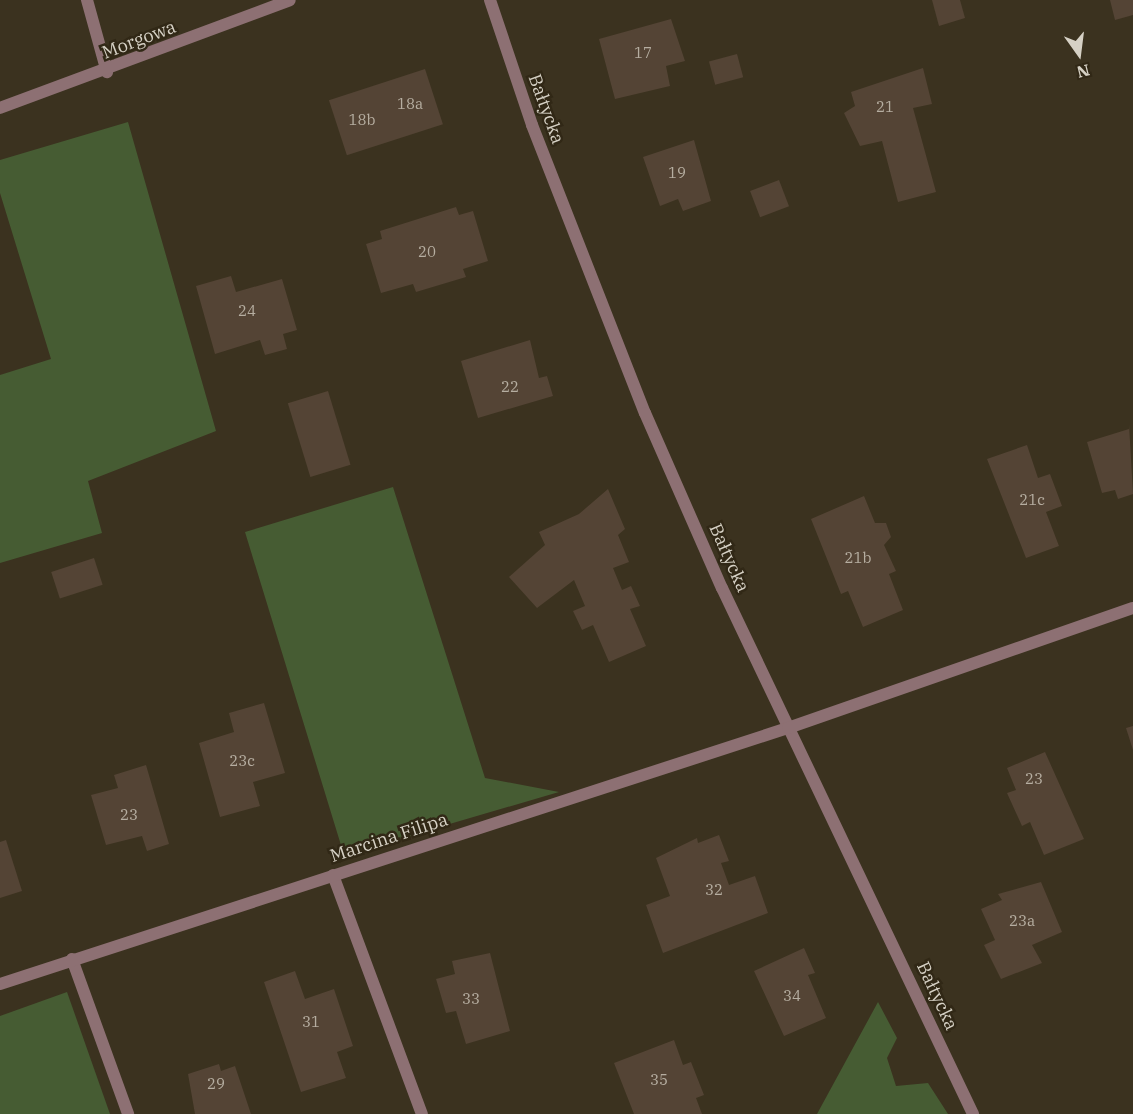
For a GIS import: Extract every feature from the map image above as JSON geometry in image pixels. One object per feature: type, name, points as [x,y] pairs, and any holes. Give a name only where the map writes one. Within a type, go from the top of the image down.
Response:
[{"type":"street","points":[[87,0],[107,72]]},
{"type":"street","name":"Morgowa","points":[[0,108],[107,72],[290,0]]},
{"type":"street","name":"Bałtycka","points":[[490,0],[532,125],[645,413],[788,728],[973,1114]]},
{"type":"street","name":"Marcina Filipa","points":[[0,984],[788,728],[1133,608]]},
{"type":"street","points":[[333,875],[422,1114]]},
{"type":"street","points":[[72,959],[128,1114]]},
{"type":"green space","points":[[128,122],[216,431],[88,481],[102,533],[0,563],[0,375],[51,359],[0,193],[0,160]]},
{"type":"green space","points":[[393,487],[485,778],[559,792],[344,855],[245,532]]},
{"type":"green space","points":[[67,992],[110,1114],[0,1114],[0,1016]]},
{"type":"green space","points":[[878,1002],[897,1038],[887,1058],[896,1086],[928,1083],[948,1114],[817,1114]]},
{"type":"building","points":[[932,0],[960,0],[965,18],[939,26]]},
{"type":"building","points":[[1110,0],[1133,0],[1133,15],[1115,20]]},
{"type":"building","points":[[671,19],[685,61],[666,66],[670,86],[615,99],[599,39]]},
{"type":"building","points":[[737,54],[743,77],[715,85],[709,62]]},
{"type":"building","points":[[923,68],[932,104],[913,108],[936,192],[898,202],[882,141],[860,146],[844,113],[855,106],[851,92]]},
{"type":"building","points":[[425,69],[443,124],[347,155],[329,100]]},
{"type":"building","points":[[694,140],[711,201],[683,211],[678,199],[660,206],[643,157]]},
{"type":"building","points":[[779,180],[789,206],[760,217],[750,191]]},
{"type":"building","points":[[456,207],[459,215],[473,211],[488,261],[463,269],[466,277],[416,292],[413,284],[381,293],[366,244],[382,239],[380,231]]},
{"type":"building","points":[[231,276],[236,292],[282,279],[297,330],[283,334],[287,349],[265,355],[260,340],[215,354],[196,286]]},
{"type":"building","points":[[530,340],[539,378],[547,376],[553,396],[478,418],[461,361]]},
{"type":"building","points":[[328,391],[351,465],[310,477],[288,403]]},
{"type":"building","points":[[1129,424],[1133,494],[1118,499],[1115,490],[1102,493],[1087,442],[1129,429]]},
{"type":"building","points":[[1027,445],[1038,478],[1050,474],[1062,506],[1046,512],[1059,546],[1026,558],[987,459]]},
{"type":"building","points":[[608,489],[625,529],[618,535],[629,562],[613,568],[622,590],[631,586],[640,606],[630,609],[646,646],[609,662],[593,625],[582,630],[573,611],[585,606],[574,580],[537,608],[509,577],[545,545],[539,532],[579,514]]},
{"type":"building","points":[[864,496],[875,523],[886,523],[891,537],[884,545],[896,571],[889,574],[903,610],[863,627],[848,591],[841,594],[811,519]]},
{"type":"building","points":[[94,558],[103,585],[60,599],[51,572]]},
{"type":"building","points":[[264,703],[285,773],[253,782],[260,806],[220,817],[199,743],[234,732],[229,713]]},
{"type":"building","points":[[1133,726],[1133,750],[1126,728]]},
{"type":"building","points":[[1045,752],[1084,839],[1044,855],[1030,822],[1022,826],[1007,793],[1016,790],[1007,768]]},
{"type":"building","points":[[146,765],[169,844],[147,851],[142,836],[106,845],[91,795],[118,788],[114,775]]},
{"type":"building","points":[[719,835],[729,861],[721,863],[729,885],[755,876],[768,913],[663,953],[646,905],[670,896],[656,858],[697,838],[698,843]]},
{"type":"building","points":[[6,840],[22,891],[0,898],[0,842]]},
{"type":"building","points":[[1041,882],[1062,932],[1032,945],[1042,963],[1001,979],[984,945],[995,940],[981,909],[1002,900],[998,894]]},
{"type":"building","points":[[804,948],[815,973],[808,975],[826,1018],[784,1036],[754,971]]},
{"type":"building","points":[[490,953],[510,1031],[466,1044],[456,1011],[446,1013],[436,979],[455,974],[452,961]]},
{"type":"building","points":[[295,971],[305,999],[334,989],[353,1046],[337,1052],[346,1078],[301,1092],[264,982]]},
{"type":"building","points":[[674,1040],[683,1065],[691,1062],[704,1095],[696,1098],[702,1114],[634,1114],[614,1063]]},
{"type":"building","points":[[219,1064],[221,1071],[235,1066],[251,1114],[195,1114],[188,1074]]}]
